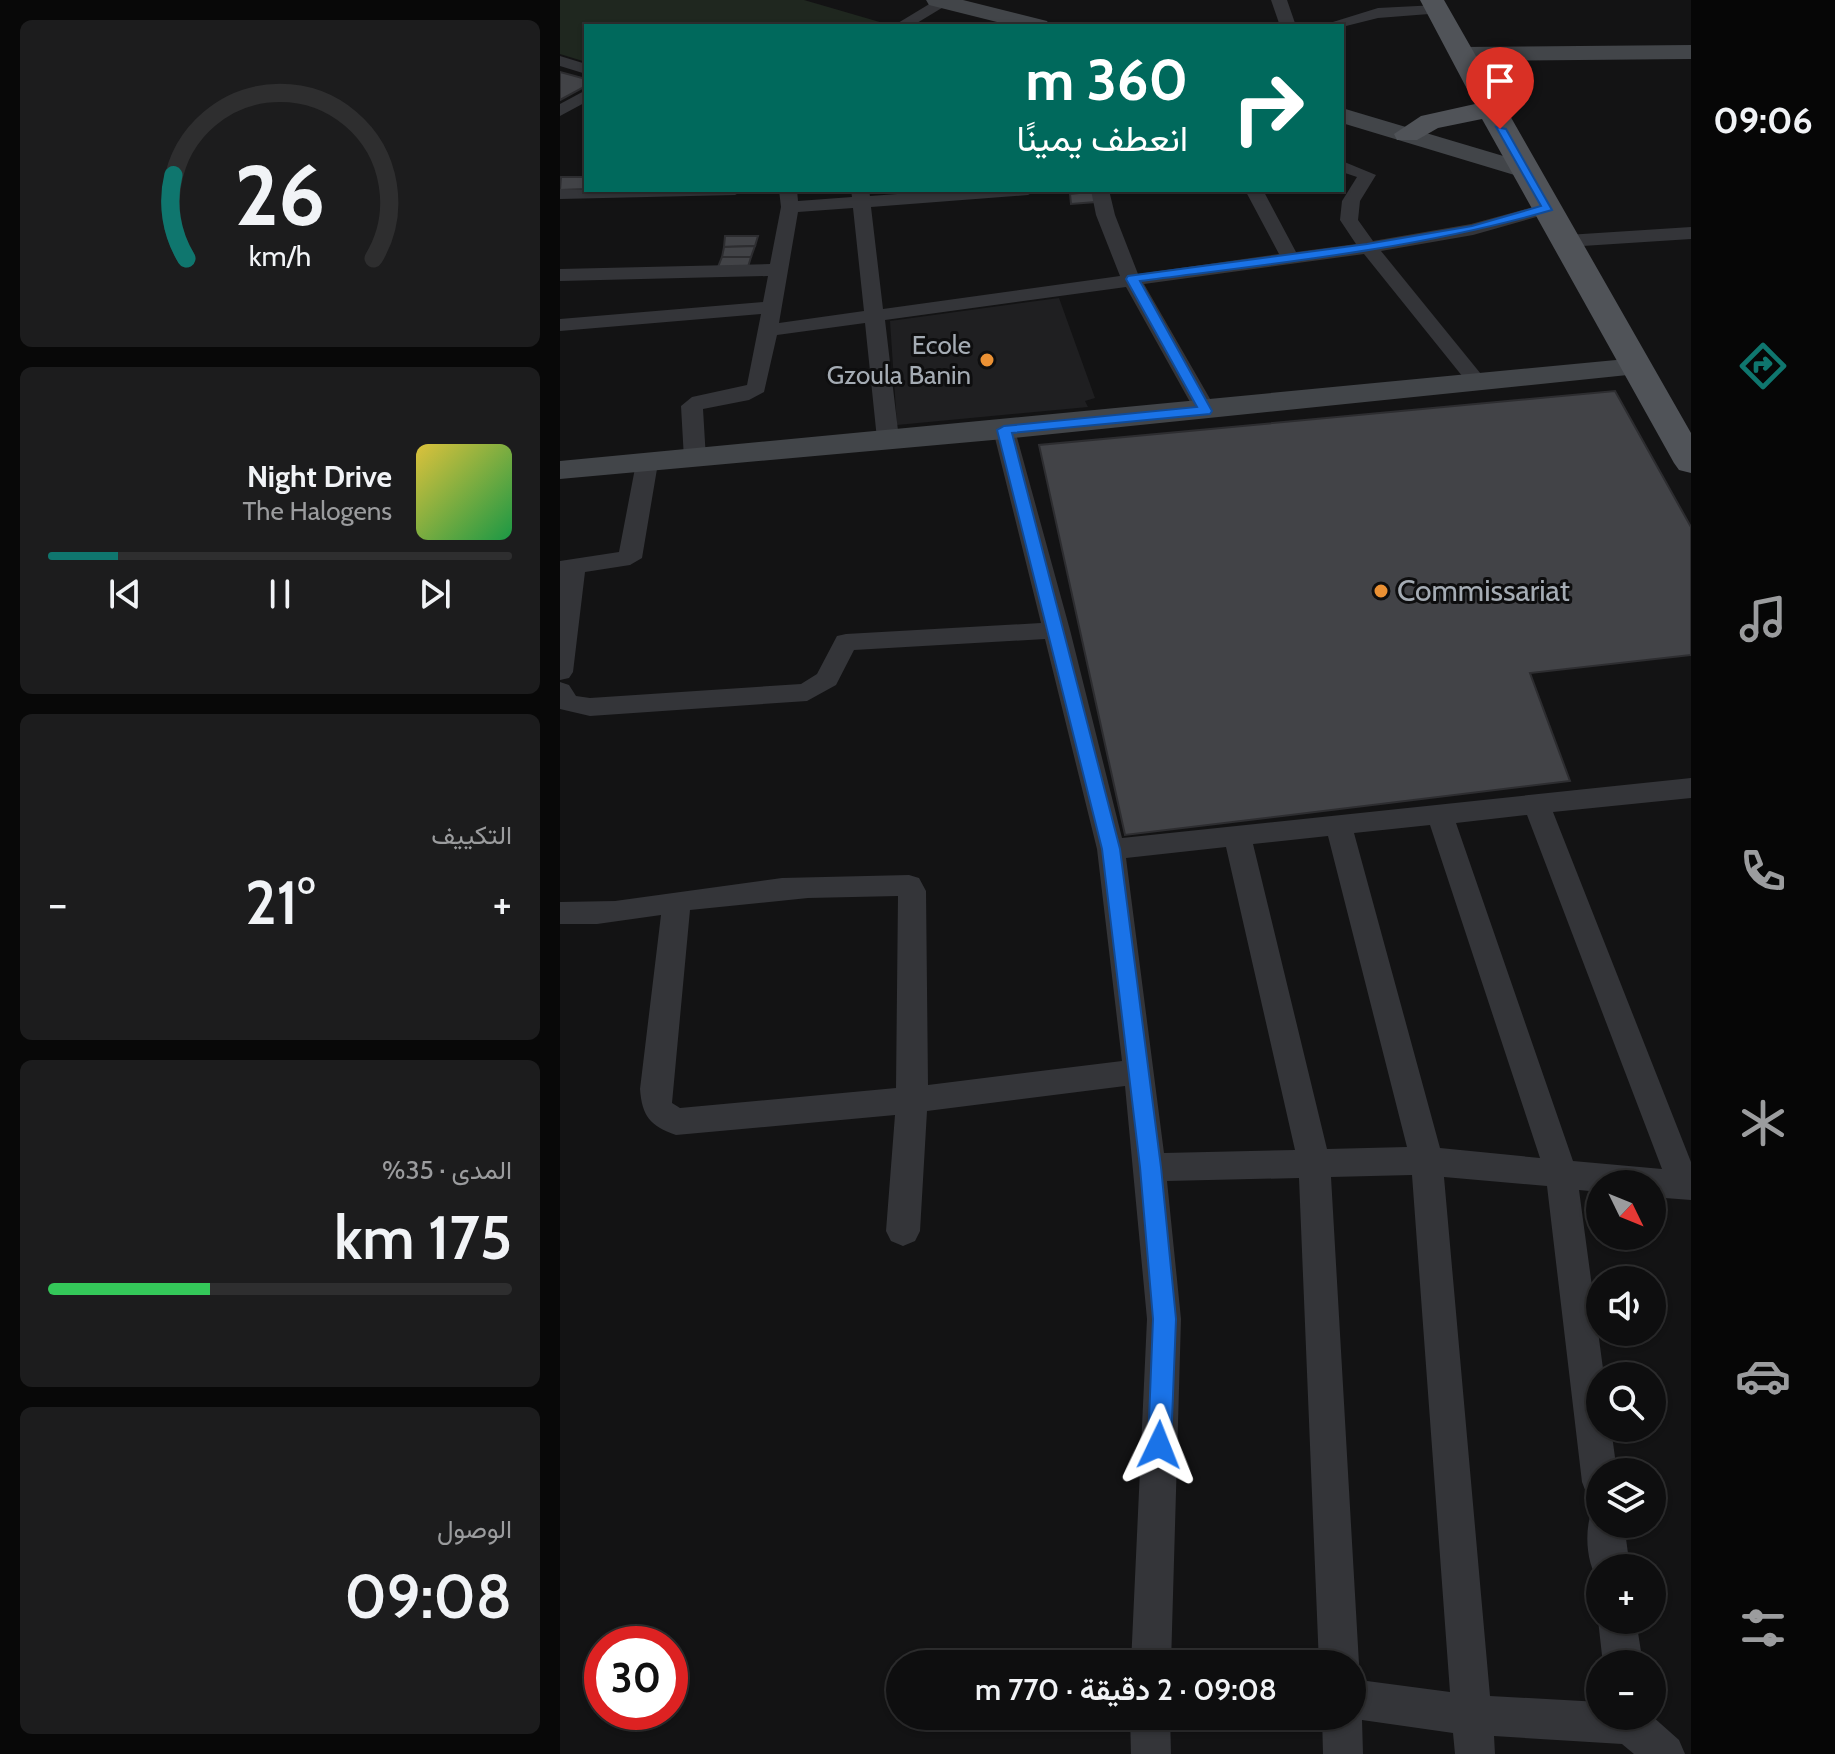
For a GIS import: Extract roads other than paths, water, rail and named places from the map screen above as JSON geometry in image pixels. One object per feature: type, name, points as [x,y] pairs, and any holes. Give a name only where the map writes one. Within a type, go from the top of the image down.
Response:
[{"type":"main road","points":[[1434,5],[1521,169],[1548,208],[1691,463]]},
{"type":"main road","points":[[1407,134],[1430,122],[1490,109]]},
{"type":"street","points":[[1279,0],[1287,24]]},
{"type":"street","points":[[1350,0],[1364,16]]},
{"type":"street","points":[[904,24],[943,1],[1031,24]]},
{"type":"street","points":[[1335,24],[1364,16],[1434,5]]},
{"type":"street","points":[[1461,54],[1691,52]]},
{"type":"street","points":[[560,61],[584,68]]},
{"type":"street","points":[[560,111],[584,96]]},
{"type":"street","points":[[1344,116],[1521,169]]},
{"type":"street","points":[[1344,167],[1367,175],[1348,209],[1349,220],[1367,248],[1427,315],[1478,383]]},
{"type":"street","points":[[560,194],[648,192]]},
{"type":"street","points":[[770,330],[769,307],[779,270],[789,198],[972,192]]},
{"type":"street","points":[[1100,192],[1102,206],[1132,279],[1206,411]]},
{"type":"street","points":[[1255,192],[1289,256]]},
{"type":"street","points":[[861,196],[888,439]]},
{"type":"street","points":[[695,459],[692,406],[701,401],[741,396],[755,390],[764,337],[770,330],[1289,256],[1367,248],[1473,229],[1548,208]]},
{"type":"street","points":[[1567,241],[1691,233]]},
{"type":"street","points":[[560,275],[779,270]]},
{"type":"street","points":[[560,325],[769,307]]},
{"type":"street","points":[[560,470],[1206,411],[1637,367]]},
{"type":"street","points":[[1004,430],[1058,630],[1111,849],[1150,1167],[1164,1319],[1152,1650]]},
{"type":"street","points":[[560,672],[567,567],[630,558],[647,463]]},
{"type":"street","points":[[562,703],[590,707],[807,692],[827,679],[846,642],[1058,630]]},
{"type":"street","points":[[1111,849],[1691,788]]},
{"type":"street","points":[[1150,1167],[1427,1161],[1688,1185],[1535,802]]},
{"type":"street","points":[[1439,813],[1561,1172],[1597,1458]]},
{"type":"street","points":[[1338,824],[1427,1161],[1473,1734]]},
{"type":"street","points":[[1237,835],[1314,1162],[1338,1650]]},
{"type":"street","points":[[560,913],[587,916],[677,902],[862,883],[909,886],[912,891],[912,1100],[903,1231]]},
{"type":"street","points":[[677,902],[656,1089],[657,1110],[676,1122],[912,1100],[1137,1072]]},
{"type":"street","points":[[1366,1703],[1473,1734],[1586,1724]]},
{"type":"street","points":[[1150,1730],[1151,1754]]},
{"type":"street","points":[[1342,1730],[1343,1754]]},
{"type":"street","points":[[1640,1730],[1665,1754]]},
{"type":"place","name":"Ecole Gzoula Banin","points":[[987,360]]},
{"type":"place","name":"Commissariat","points":[[1381,591]]}]
